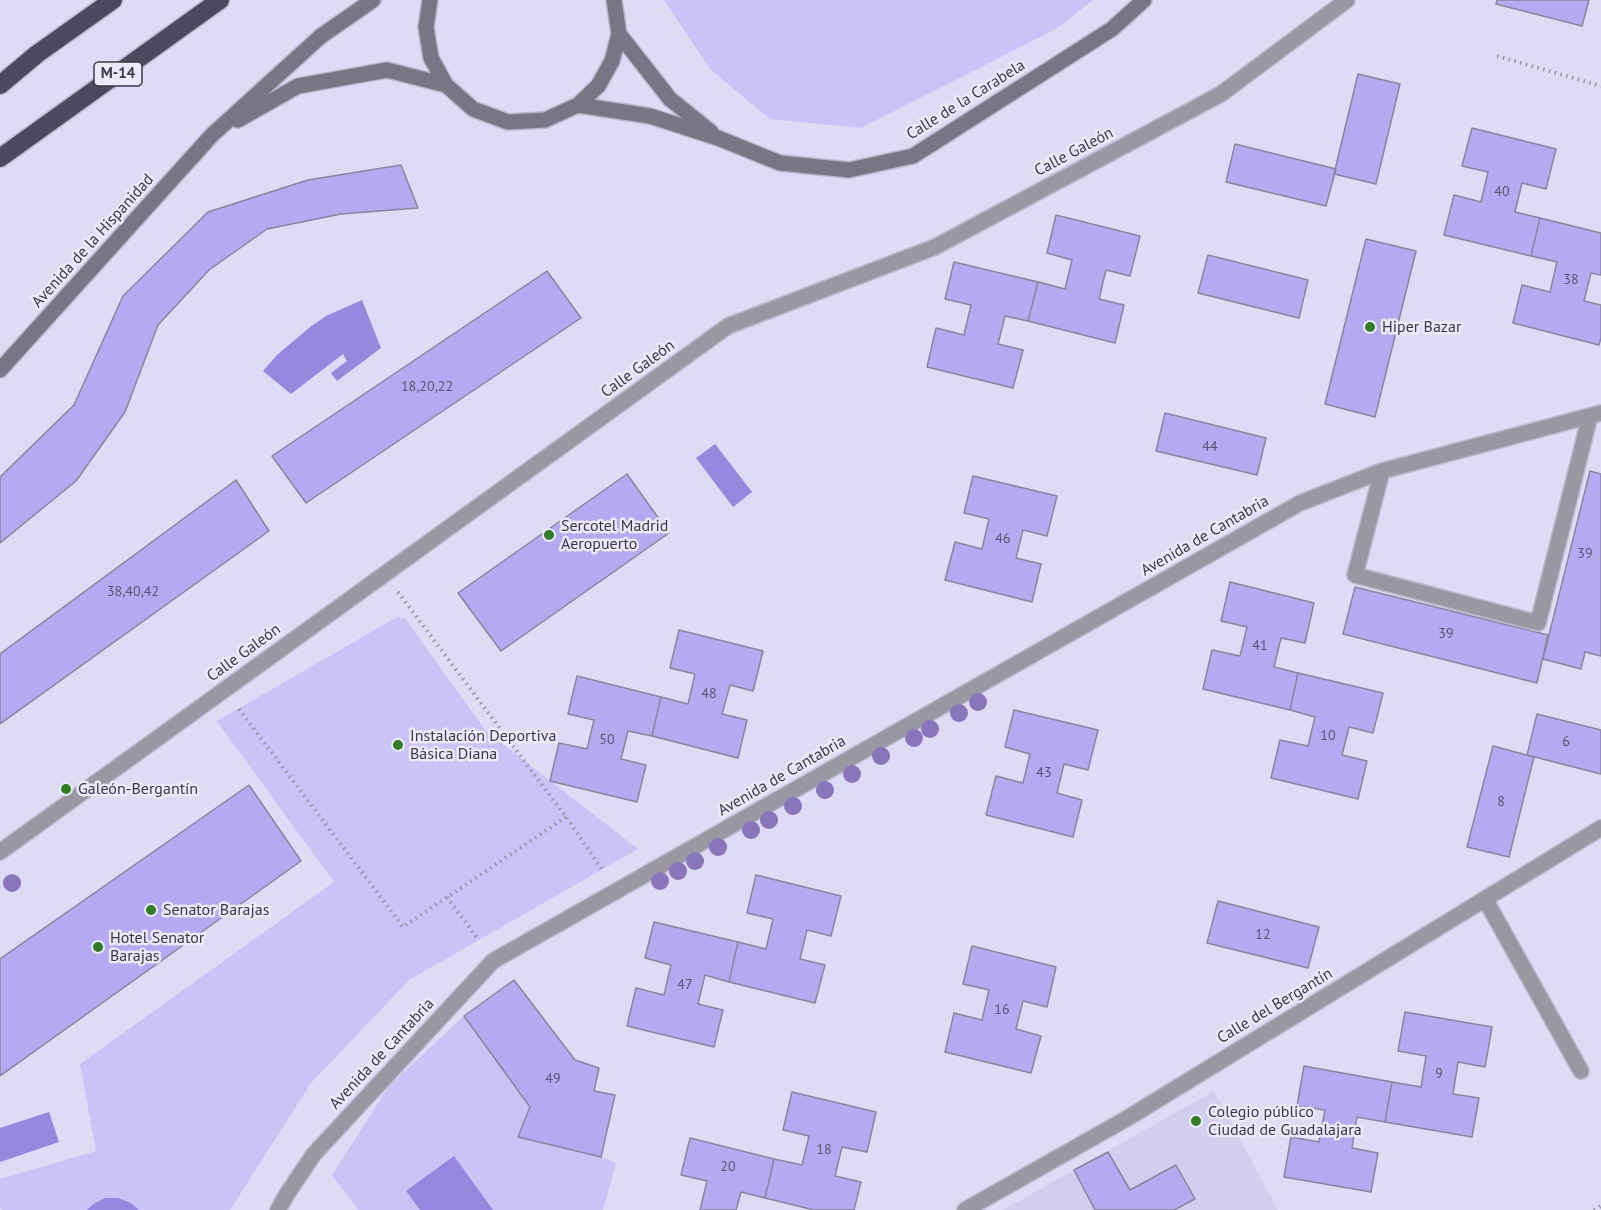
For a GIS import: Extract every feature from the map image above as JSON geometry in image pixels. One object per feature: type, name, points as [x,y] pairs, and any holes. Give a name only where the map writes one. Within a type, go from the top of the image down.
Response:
[{"type":"highway","points":[[0,86],[37,54],[113,0]]},
{"type":"highway","name":"M-14","points":[[8,153],[220,0]]},
{"type":"highway","points":[[0,70],[37,54]]},
{"type":"highway","points":[[0,174],[8,153]]},
{"type":"street","name":"Avenida de la Hispanidad","points":[[0,370],[212,135],[321,36],[373,0]]},
{"type":"street","points":[[430,0],[426,27],[431,58],[446,85],[473,109],[508,122],[545,120],[578,105],[598,86],[612,61],[619,34],[614,0]]},
{"type":"street","name":"Calle de la Carabela","points":[[718,138],[780,163],[849,170],[913,156],[1112,29],[1144,0]]},
{"type":"street","name":"Calle Galeón","points":[[0,852],[728,326],[935,247],[1221,94],[1347,0]]},
{"type":"street","points":[[619,34],[670,99],[718,138]]},
{"type":"street","name":"Avenida de la Hispanidad","points":[[212,135],[297,86],[387,70],[446,85]]},
{"type":"street","points":[[578,105],[650,116],[718,138]]},
{"type":"street","name":"Avenida de Cantabria","points":[[1382,471],[1355,575],[1538,623],[1596,415]]},
{"type":"street","name":"Avenida de Cantabria","points":[[278,1210],[314,1154],[493,961],[1300,503],[1382,471],[1596,415]]},
{"type":"street","name":"Calle del Bergantín","points":[[965,1210],[1136,1113],[1601,828]]},
{"type":"street","points":[[1485,899],[1581,1071]]},
{"type":"path","points":[[1497,56],[1601,86]]},
{"type":"path","points":[[385,574],[566,817],[616,890]]},
{"type":"path","points":[[225,690],[402,927],[566,817]]},
{"type":"path","points":[[447,897],[477,938]]},
{"type":"path","points":[[1594,1210],[1601,1206]]},
{"type":"shaded area","points":[[664,0],[1093,0],[1056,29],[861,128],[770,119],[711,70]]},
{"type":"shaded area","points":[[362,300],[381,348],[337,381],[331,373],[347,361],[343,354],[291,394],[263,371],[277,355],[310,327],[326,316]]},
{"type":"shaded area","points":[[715,444],[752,492],[733,507],[696,458]]},
{"type":"shaded area","points":[[399,616],[401,619],[404,617],[486,731],[638,849],[409,980],[311,1083],[230,1210],[2,1210],[0,1208],[0,1179],[96,1151],[80,1064],[334,882],[217,721]]},
{"type":"shaded area","points":[[464,1016],[530,1107],[518,1137],[601,1157],[616,1163],[603,1210],[358,1210],[332,1175],[389,1086]]},
{"type":"shaded area","name":"Colegio público Ciudad de Guadalajara","points":[[1214,1091],[1278,1210],[1003,1210],[1074,1170]]},
{"type":"shaded area","points":[[49,1112],[59,1142],[0,1162],[0,1128]]},
{"type":"shaded area","points":[[454,1156],[493,1210],[420,1210],[406,1191]]},
{"type":"shaded area","points":[[105,1198],[118,1198],[131,1203],[139,1210],[87,1210]]},
{"type":"building","points":[[1497,0],[1589,0],[1582,26],[1496,4]]},
{"type":"building","points":[[1358,74],[1400,84],[1376,184],[1334,174]]},
{"type":"building","points":[[1472,128],[1556,149],[1546,189],[1522,183],[1515,212],[1540,218],[1531,256],[1444,235],[1454,195],[1481,202],[1488,172],[1462,166]]},
{"type":"building","points":[[1235,144],[1336,169],[1326,206],[1226,182]]},
{"type":"building","points":[[401,165],[418,208],[341,214],[267,229],[209,270],[158,325],[125,412],[76,481],[0,543],[0,477],[74,405],[123,296],[208,212],[308,180]]},
{"type":"building","points":[[1056,215],[1140,236],[1130,276],[1106,270],[1099,299],[1124,305],[1115,343],[1028,321],[1038,282],[1065,289],[1072,260],[1047,253]]},
{"type":"building","points":[[1540,218],[1601,233],[1601,275],[1591,273],[1584,301],[1601,305],[1599,345],[1513,323],[1522,285],[1550,292],[1557,262],[1531,256]]},
{"type":"building","name":"Hiper Bazar","points":[[1366,239],[1416,251],[1375,417],[1325,404]]},
{"type":"building","points":[[1208,255],[1308,280],[1299,318],[1198,293]]},
{"type":"building","points":[[954,262],[1038,282],[1028,321],[1005,316],[998,344],[1023,350],[1013,388],[927,367],[936,328],[964,335],[971,305],[945,299]]},
{"type":"building","points":[[547,271],[581,318],[306,503],[272,456]]},
{"type":"building","points":[[1165,413],[1266,438],[1257,475],[1156,451]]},
{"type":"building","points":[[1590,471],[1601,474],[1601,656],[1585,652],[1581,669],[1543,659]]},
{"type":"building","points":[[627,474],[669,533],[501,651],[458,593]]},
{"type":"building","points":[[973,476],[1057,496],[1047,536],[1023,530],[1016,558],[1041,564],[1032,602],[945,580],[955,542],[982,549],[989,519],[964,513]]},
{"type":"building","points":[[236,480],[269,531],[0,724],[0,654]]},
{"type":"building","points":[[1230,582],[1314,603],[1305,643],[1281,638],[1274,667],[1298,673],[1290,710],[1203,689],[1212,650],[1240,656],[1247,627],[1221,621]]},
{"type":"building","points":[[1355,587],[1548,635],[1537,683],[1343,634]]},
{"type":"building","points":[[679,630],[763,651],[753,691],[730,685],[722,714],[747,720],[738,758],[652,736],[661,697],[688,704],[695,674],[670,668]]},
{"type":"building","points":[[1298,673],[1383,693],[1373,733],[1349,727],[1342,755],[1367,761],[1358,799],[1271,778],[1280,740],[1308,746],[1315,717],[1290,710]]},
{"type":"building","points":[[577,676],[661,697],[652,736],[628,731],[621,759],[646,765],[637,802],[550,781],[559,743],[587,749],[594,720],[568,714]]},
{"type":"building","points":[[1014,710],[1098,730],[1088,770],[1064,764],[1057,793],[1082,800],[1073,837],[986,815],[996,776],[1023,783],[1030,754],[1005,747]]},
{"type":"building","points":[[1537,714],[1601,730],[1601,774],[1527,755]]},
{"type":"building","points":[[1493,746],[1534,757],[1509,857],[1467,847]]},
{"type":"building","name":"Senator Barajas","points":[[249,785],[301,861],[0,1076],[0,959]]},
{"type":"building","points":[[756,875],[841,896],[831,936],[807,930],[800,959],[825,965],[815,1003],[729,982],[738,942],[766,949],[773,919],[747,913]]},
{"type":"building","points":[[1218,901],[1319,927],[1308,968],[1207,943]]},
{"type":"building","points":[[654,922],[738,942],[729,982],[705,975],[698,1004],[723,1010],[714,1047],[627,1026],[636,988],[664,995],[671,965],[645,958]]},
{"type":"building","points":[[972,946],[1056,967],[1047,1007],[1023,1001],[1016,1029],[1041,1036],[1031,1073],[945,1052],[954,1013],[982,1020],[989,990],[963,984]]},
{"type":"building","points":[[514,980],[575,1060],[599,1068],[594,1091],[615,1095],[601,1157],[518,1137],[530,1107],[464,1016]]},
{"type":"building","points":[[1405,1012],[1492,1027],[1485,1067],[1458,1062],[1453,1094],[1479,1098],[1472,1137],[1385,1122],[1392,1082],[1421,1087],[1426,1056],[1398,1051]]},
{"type":"building","points":[[1304,1066],[1392,1082],[1385,1122],[1357,1117],[1352,1148],[1378,1153],[1371,1192],[1284,1177],[1291,1137],[1319,1142],[1325,1110],[1297,1106]]},
{"type":"building","points":[[792,1092],[876,1112],[867,1152],[842,1147],[835,1176],[861,1182],[854,1210],[814,1210],[765,1198],[774,1159],[802,1165],[809,1136],[783,1130]]},
{"type":"building","points":[[690,1138],[774,1159],[765,1198],[741,1192],[736,1210],[700,1210],[707,1181],[681,1175]]},
{"type":"building","points":[[1108,1152],[1130,1190],[1176,1165],[1195,1199],[1174,1210],[1095,1210],[1074,1170]]},
{"type":"place","name":"Hiper Bazar","points":[[1370,327]]},
{"type":"place","name":"Sercotel Madrid Aeropuerto","points":[[549,535]]},
{"type":"place","name":"Instalación Deportiva Básica Diana","points":[[398,745]]},
{"type":"place","name":"Galeón-Bergantín","points":[[66,789]]},
{"type":"place","name":"Senator Barajas","points":[[151,910]]},
{"type":"place","name":"Hotel Senator Barajas","points":[[98,947]]},
{"type":"place","name":"Colegio público Ciudad de Guadalajara","points":[[1196,1121]]}]
